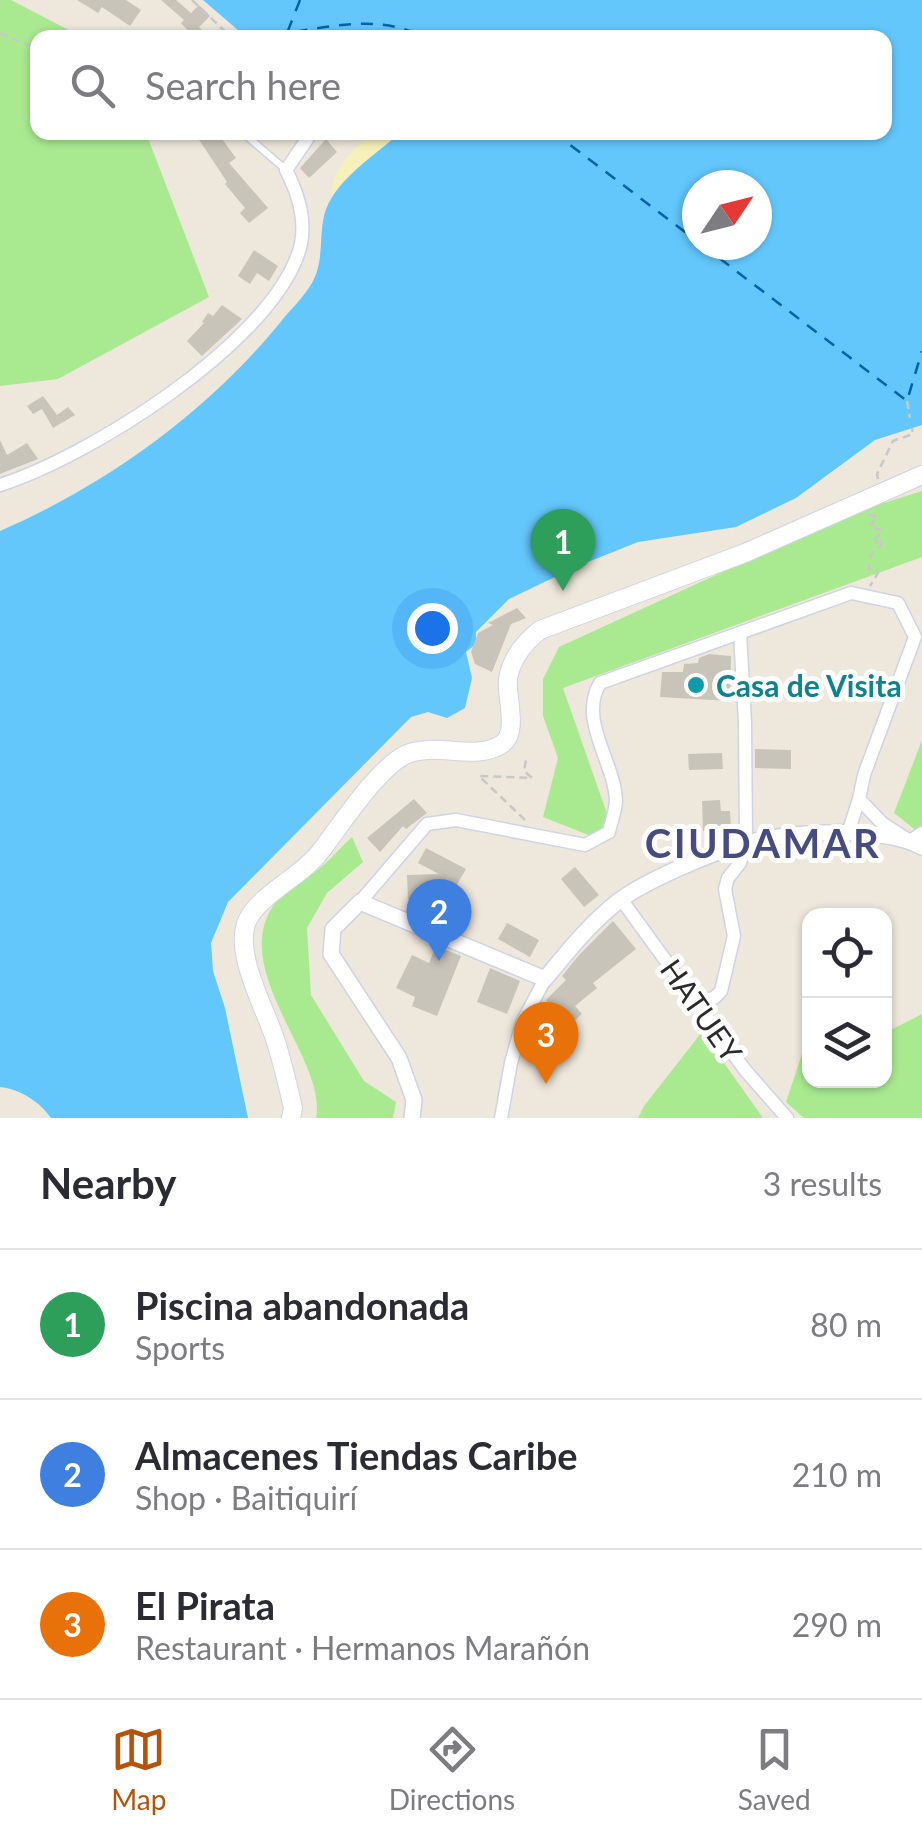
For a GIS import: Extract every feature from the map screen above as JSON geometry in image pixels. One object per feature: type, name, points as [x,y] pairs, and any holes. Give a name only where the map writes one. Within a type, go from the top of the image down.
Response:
[{"type":"main road","points":[[291,1118],[293,1108],[277,1044],[248,965],[243,938],[249,917],[317,856],[350,810],[394,764],[406,755],[428,750],[491,749],[504,743],[510,735],[508,678],[524,642],[540,630],[746,553],[922,475]]},
{"type":"street","points":[[0,485],[57,463],[110,433],[226,350],[255,324],[299,255],[300,197],[286,170],[307,140]]},
{"type":"street","points":[[412,1118],[414,1100],[399,1058],[331,954],[333,929],[427,824],[456,820],[585,845],[609,832],[616,800],[593,714],[592,697],[600,682],[852,593],[898,602],[915,636],[864,775],[848,833]]},
{"type":"street","points":[[697,1002],[714,998],[721,991],[734,936],[726,888],[746,844],[740,633]]},
{"type":"street","points":[[859,799],[882,823],[918,840]]},
{"type":"street","points":[[501,1118],[522,1023],[545,979],[621,899],[683,868],[746,844],[848,833],[918,840]]},
{"type":"street","name":"HATUEY","points":[[621,899],[744,1070],[787,1118]]},
{"type":"street","points":[[360,902],[545,979]]},
{"type":"lane","points":[[251,140],[286,170]]},
{"type":"path","points":[[192,0],[224,30]]},
{"type":"path","points":[[0,33],[30,46]]},
{"type":"path","points":[[907,400],[910,418]]},
{"type":"path","points":[[877,474],[894,442],[913,434],[912,428]]},
{"type":"path","points":[[864,596],[878,573],[869,570],[870,554],[886,541],[873,543],[882,530],[870,527],[877,516],[865,515],[875,502]]},
{"type":"path","points":[[526,760],[524,771],[532,778],[479,776],[542,837]]},
{"type":"green space","points":[[0,0],[11,0],[69,30],[30,30],[30,140],[149,140],[209,297],[58,379],[0,386]]},
{"type":"green space","points":[[922,491],[922,557],[563,688],[611,825],[591,836],[543,817],[558,758],[543,716],[543,679],[559,647],[875,502],[868,508]]},
{"type":"green space","points":[[922,740],[922,835],[894,813]]},
{"type":"green space","points":[[352,837],[363,862],[327,893],[307,928],[311,995],[364,1081],[396,1102],[393,1118],[316,1118],[316,1094],[308,1069],[269,984],[262,955],[264,928],[276,902]]},
{"type":"green space","points":[[922,1014],[922,1118],[804,1118],[786,1102],[802,1054],[802,1088],[892,1088],[892,1029]]},
{"type":"green space","points":[[702,1032],[763,1118],[638,1118],[644,1106]]},
{"type":"sand","points":[[365,140],[392,140],[332,195],[335,177]]},
{"type":"water","points":[[203,0],[922,0],[922,425],[875,440],[796,498],[736,527],[638,542],[578,566],[509,599],[476,632],[476,644],[466,652],[472,678],[465,708],[447,718],[428,712],[411,717],[228,902],[211,943],[213,971],[225,1008],[248,1118],[51,1118],[29,1097],[0,1087],[0,531],[78,492],[152,444],[250,357],[312,283],[320,258],[324,216],[336,192],[392,140],[892,140],[892,30],[238,30]]},
{"type":"building","points":[[77,0],[126,0],[141,10],[130,26],[102,7],[98,13]]},
{"type":"building","points":[[161,0],[176,0],[191,13],[199,5],[210,16],[199,27],[202,30],[188,30],[181,23],[184,20]]},
{"type":"building","points":[[199,140],[223,140],[236,158],[229,163],[268,208],[249,223],[240,213],[245,208]]},
{"type":"building","points":[[325,140],[337,152],[309,178],[300,168]]},
{"type":"building","points":[[254,250],[278,266],[269,281],[257,273],[250,284],[238,276]]},
{"type":"building","points":[[222,305],[242,319],[202,356],[187,341],[208,313],[213,316]]},
{"type":"building","points":[[43,396],[57,415],[68,407],[75,415],[53,428],[42,409],[33,414],[27,406]]},
{"type":"building","points":[[0,440],[7,455],[27,443],[38,459],[0,474]]},
{"type":"building","points":[[517,608],[526,618],[511,624],[492,672],[475,664],[471,652],[478,633],[493,625],[488,623]]},
{"type":"building","name":"Casa de Visita","points":[[709,654],[731,656],[730,701],[660,697],[662,672],[683,672],[684,664],[698,663],[699,658]]},
{"type":"building","points":[[755,749],[791,750],[791,769],[755,768]]},
{"type":"building","points":[[722,753],[723,769],[689,770],[688,754]]},
{"type":"building","points":[[414,799],[427,813],[406,829],[403,826],[380,852],[367,838]]},
{"type":"building","points":[[720,800],[721,811],[730,811],[731,830],[703,831],[702,801]]},
{"type":"building","points":[[426,848],[466,869],[445,921],[424,911],[430,900],[408,899],[407,875],[439,874],[418,863]]},
{"type":"building","points":[[575,867],[599,895],[584,907],[561,879]]},
{"type":"building","points":[[613,921],[636,949],[593,983],[597,988],[575,1006],[582,1014],[568,1026],[546,1000],[566,980],[562,976],[580,954]]},
{"type":"building","points":[[507,923],[539,940],[530,957],[498,939]]},
{"type":"building","points":[[436,946],[461,956],[437,1016],[412,1006],[415,997],[396,988],[412,955],[429,963]]},
{"type":"building","points":[[490,968],[520,981],[507,1014],[477,1002]]},
{"type":"ferry route","points":[[288,30],[300,0]]},
{"type":"ferry route","points":[[307,30],[374,24],[405,30]]},
{"type":"ferry route","points":[[564,140],[682,230]]},
{"type":"ferry route","points":[[722,260],[907,401],[922,351]]},
{"type":"place","name":"Piscina abandonada","points":[[563,591]]},
{"type":"place","name":"Casa de Visita","points":[[696,685]]},
{"type":"place","name":"Almacenes Tiendas Caribe","points":[[439,961]]},
{"type":"place","name":"El Pirata","points":[[546,1084]]},
{"type":"district","name":"CIUDAMAR","points":[[763,843]]}]
